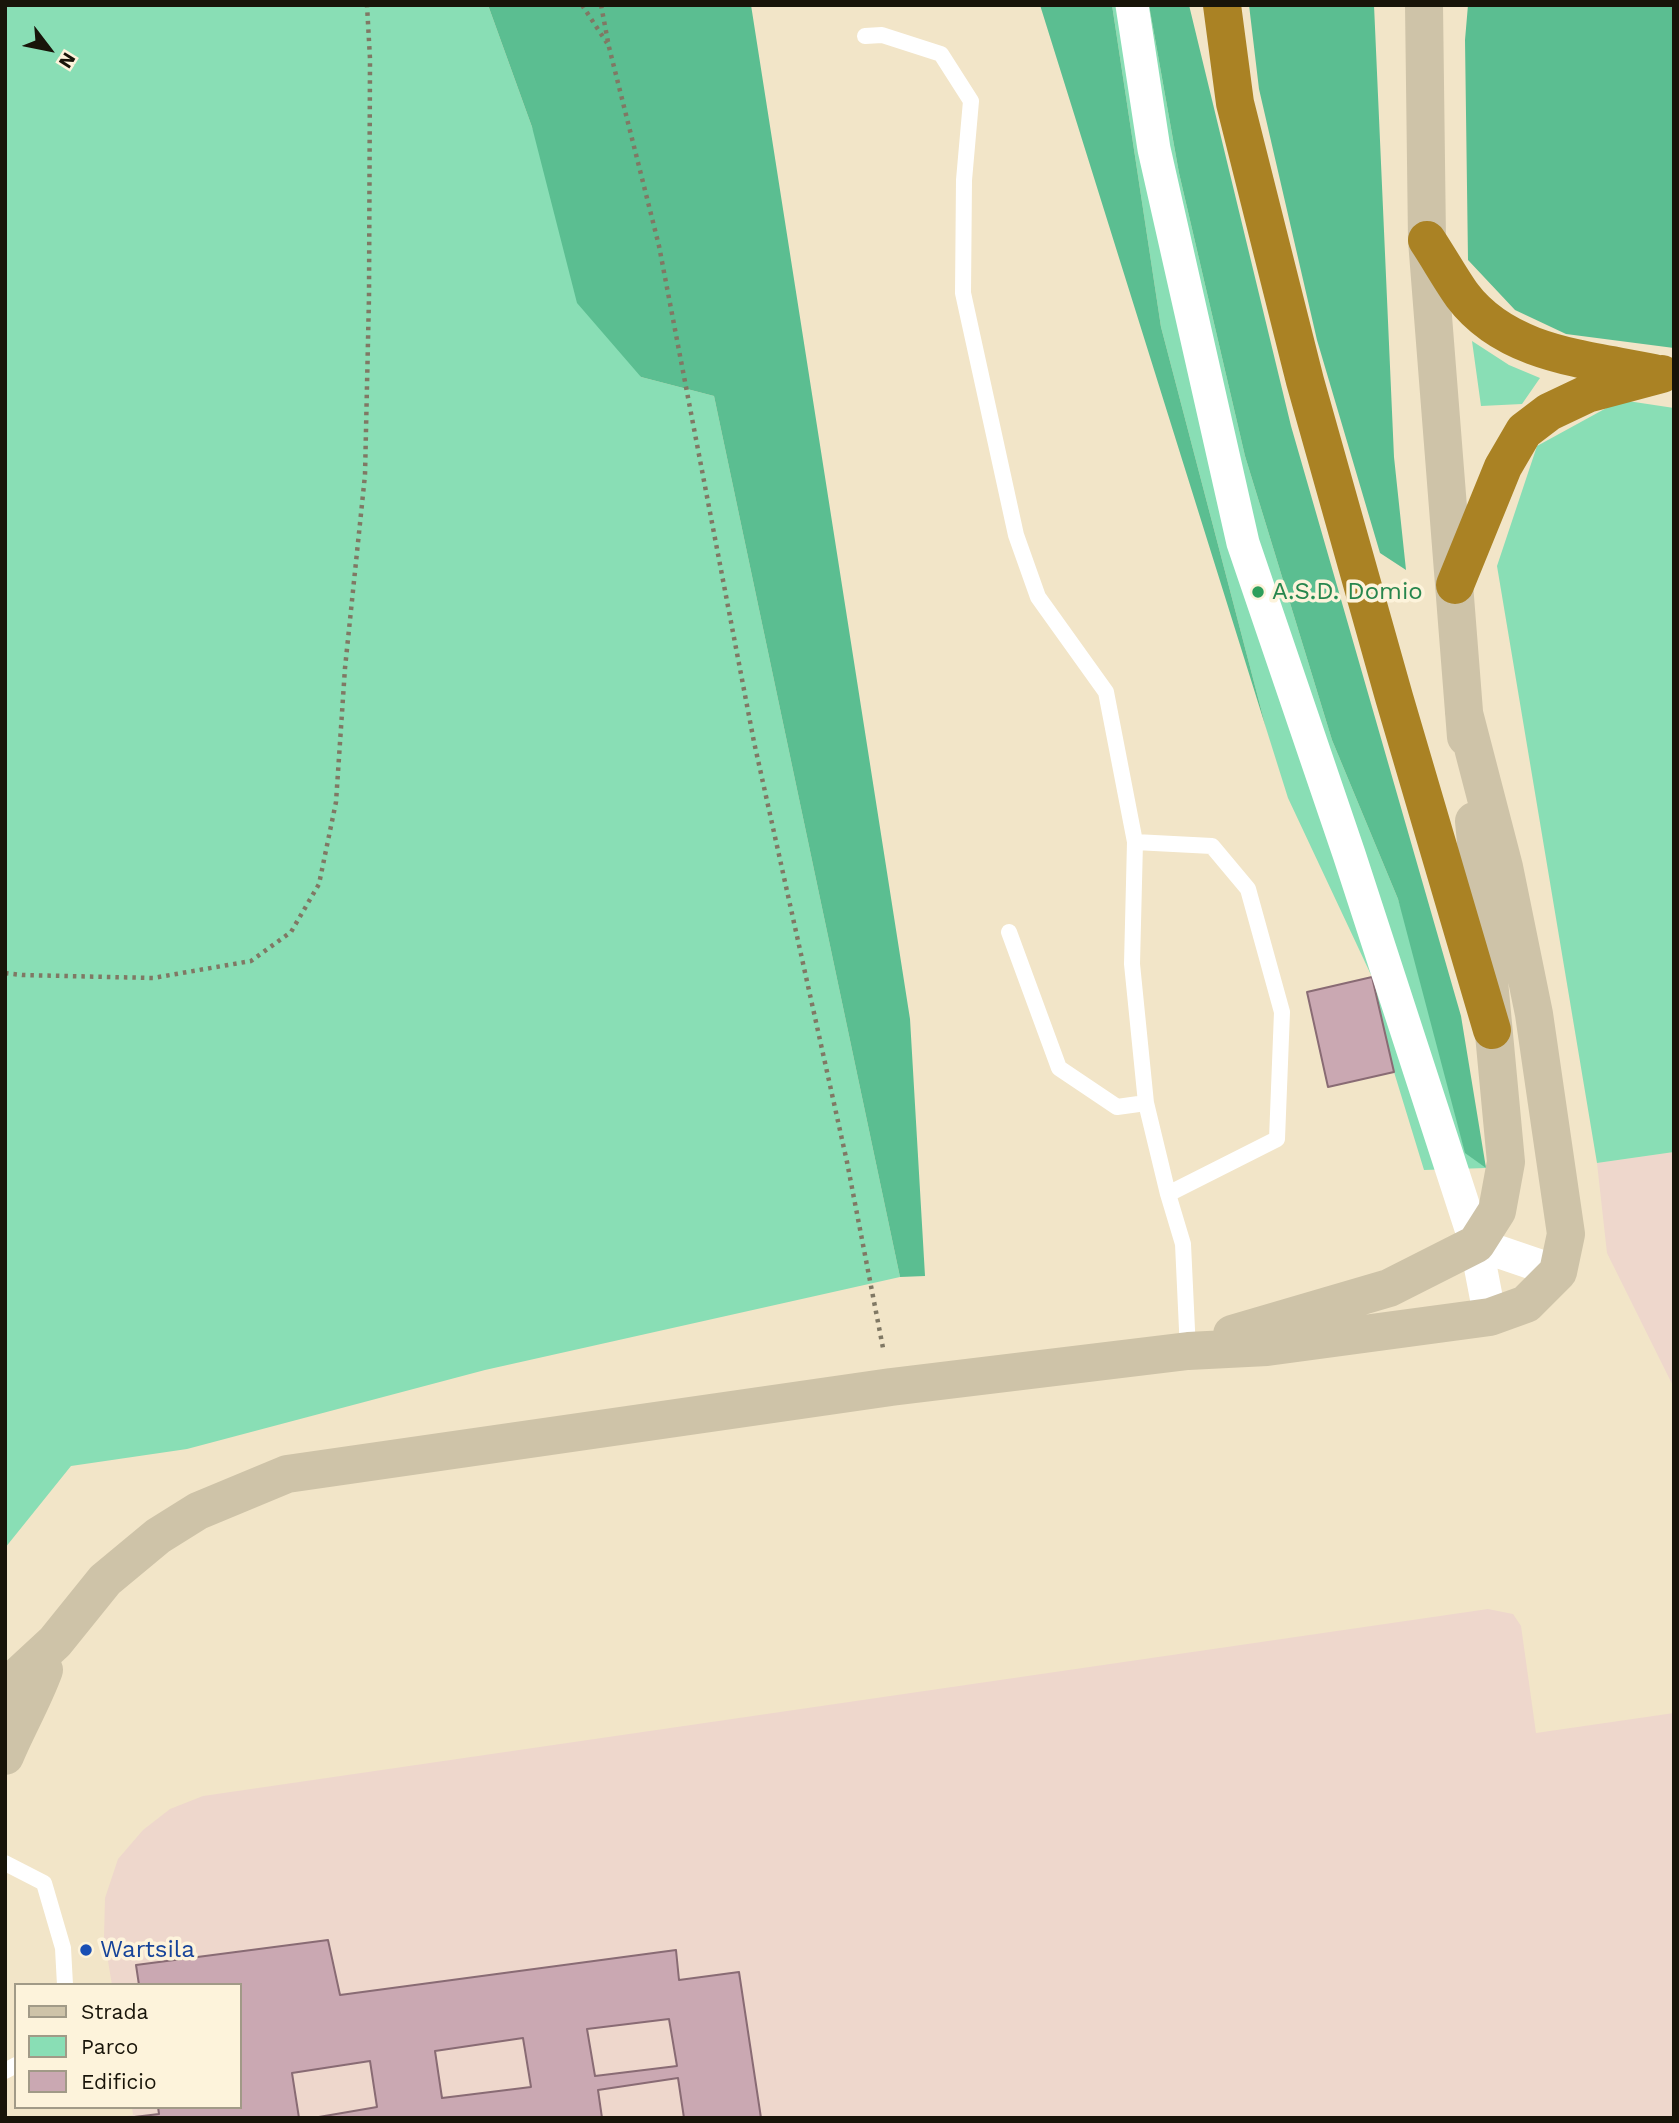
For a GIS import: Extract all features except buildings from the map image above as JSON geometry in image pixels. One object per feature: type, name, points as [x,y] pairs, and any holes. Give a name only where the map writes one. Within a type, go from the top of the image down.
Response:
[{"type":"highway","points":[[1222,5],[1235,103],[1305,381],[1492,1030]]},
{"type":"highway","points":[[1427,240],[1463,297],[1488,322],[1511,336],[1549,353],[1668,375]]},
{"type":"highway","points":[[1455,585],[1503,467],[1524,431],[1549,412],[1587,394],[1668,375]]},
{"type":"street","points":[[1132,5],[1154,149],[1243,543],[1353,867],[1476,1244],[1490,1317]]},
{"type":"street","points":[[1188,1351],[1256,1325],[1389,1288],[1476,1244],[1497,1211],[1506,1162],[1464,713],[1427,240],[1424,5]]},
{"type":"street","points":[[5,1697],[15,1679],[55,1642],[105,1580],[158,1536],[198,1511],[287,1474],[891,1387],[1188,1351],[1267,1347],[1490,1317],[1526,1304],[1558,1272],[1566,1234],[1534,1014],[1504,867],[1464,713]]},
{"type":"street","points":[[1476,1244],[1558,1272]]},
{"type":"street","points":[[5,1756],[35,1694],[55,1642]]},
{"type":"lane","points":[[865,36],[882,35],[941,54],[971,101],[964,180],[963,293],[1013,522],[1038,597],[1106,692],[1135,842],[1132,964],[1146,1103],[1183,1244],[1188,1351]]},
{"type":"lane","points":[[1135,842],[1212,846],[1248,890],[1282,1012],[1277,1139],[1168,1194]]},
{"type":"lane","points":[[1009,932],[1059,1068],[1116,1107],[1146,1103]]},
{"type":"lane","points":[[5,1863],[44,1883],[62,1948],[65,1983]]},
{"type":"path","points":[[5,973],[153,978],[251,961],[291,932],[319,884],[336,802],[345,668],[365,475],[370,198],[370,59],[367,5]]},
{"type":"path","points":[[582,5],[610,47]]},
{"type":"path","points":[[601,5],[659,246],[754,742],[847,1162],[891,1387]]},
{"type":"shaded area","points":[[1674,1152],[1674,1388],[1607,1253],[1597,1163]]},
{"type":"shaded area","points":[[1488,1609],[1513,1614],[1521,1626],[1536,1733],[1674,1713],[1674,2118],[114,2118],[133,2115],[132,2109],[242,2109],[242,1983],[112,1983],[104,1937],[105,1898],[118,1859],[143,1830],[170,1809],[203,1796]]},
{"type":"green space","points":[[5,5],[488,5],[532,127],[641,377],[714,396],[900,1277],[485,1370],[187,1449],[71,1466],[5,1548]]},
{"type":"green space","points":[[488,5],[751,5],[910,1019],[925,1276],[900,1277],[714,396],[641,377],[577,303],[532,127]]},
{"type":"green space","points":[[1040,5],[1112,5],[1161,327],[1266,728]]},
{"type":"green space","name":"A.S.D. Domio","points":[[1112,5],[1149,5],[1179,173],[1245,456],[1332,740],[1398,899],[1486,1168],[1424,1170],[1394,1072],[1372,977],[1288,798],[1266,728],[1161,327]]},
{"type":"green space","points":[[1149,5],[1189,5],[1291,426],[1461,1016],[1486,1168],[1465,1153],[1398,899],[1332,740],[1245,456],[1179,173]]},
{"type":"green space","points":[[1249,5],[1374,5],[1394,457],[1406,570],[1380,553],[1317,340],[1259,89]]},
{"type":"green space","points":[[1468,5],[1674,5],[1674,348],[1566,334],[1515,310],[1468,260],[1465,40]]},
{"type":"green space","points":[[1472,341],[1509,365],[1540,378],[1522,404],[1481,406]]},
{"type":"green space","points":[[1621,400],[1674,408],[1674,1152],[1597,1163],[1497,566],[1537,446]]},
{"type":"place","name":"A.S.D. Domio","points":[[1258,592]]},
{"type":"place","name":"Wartsila","points":[[86,1950]]}]
